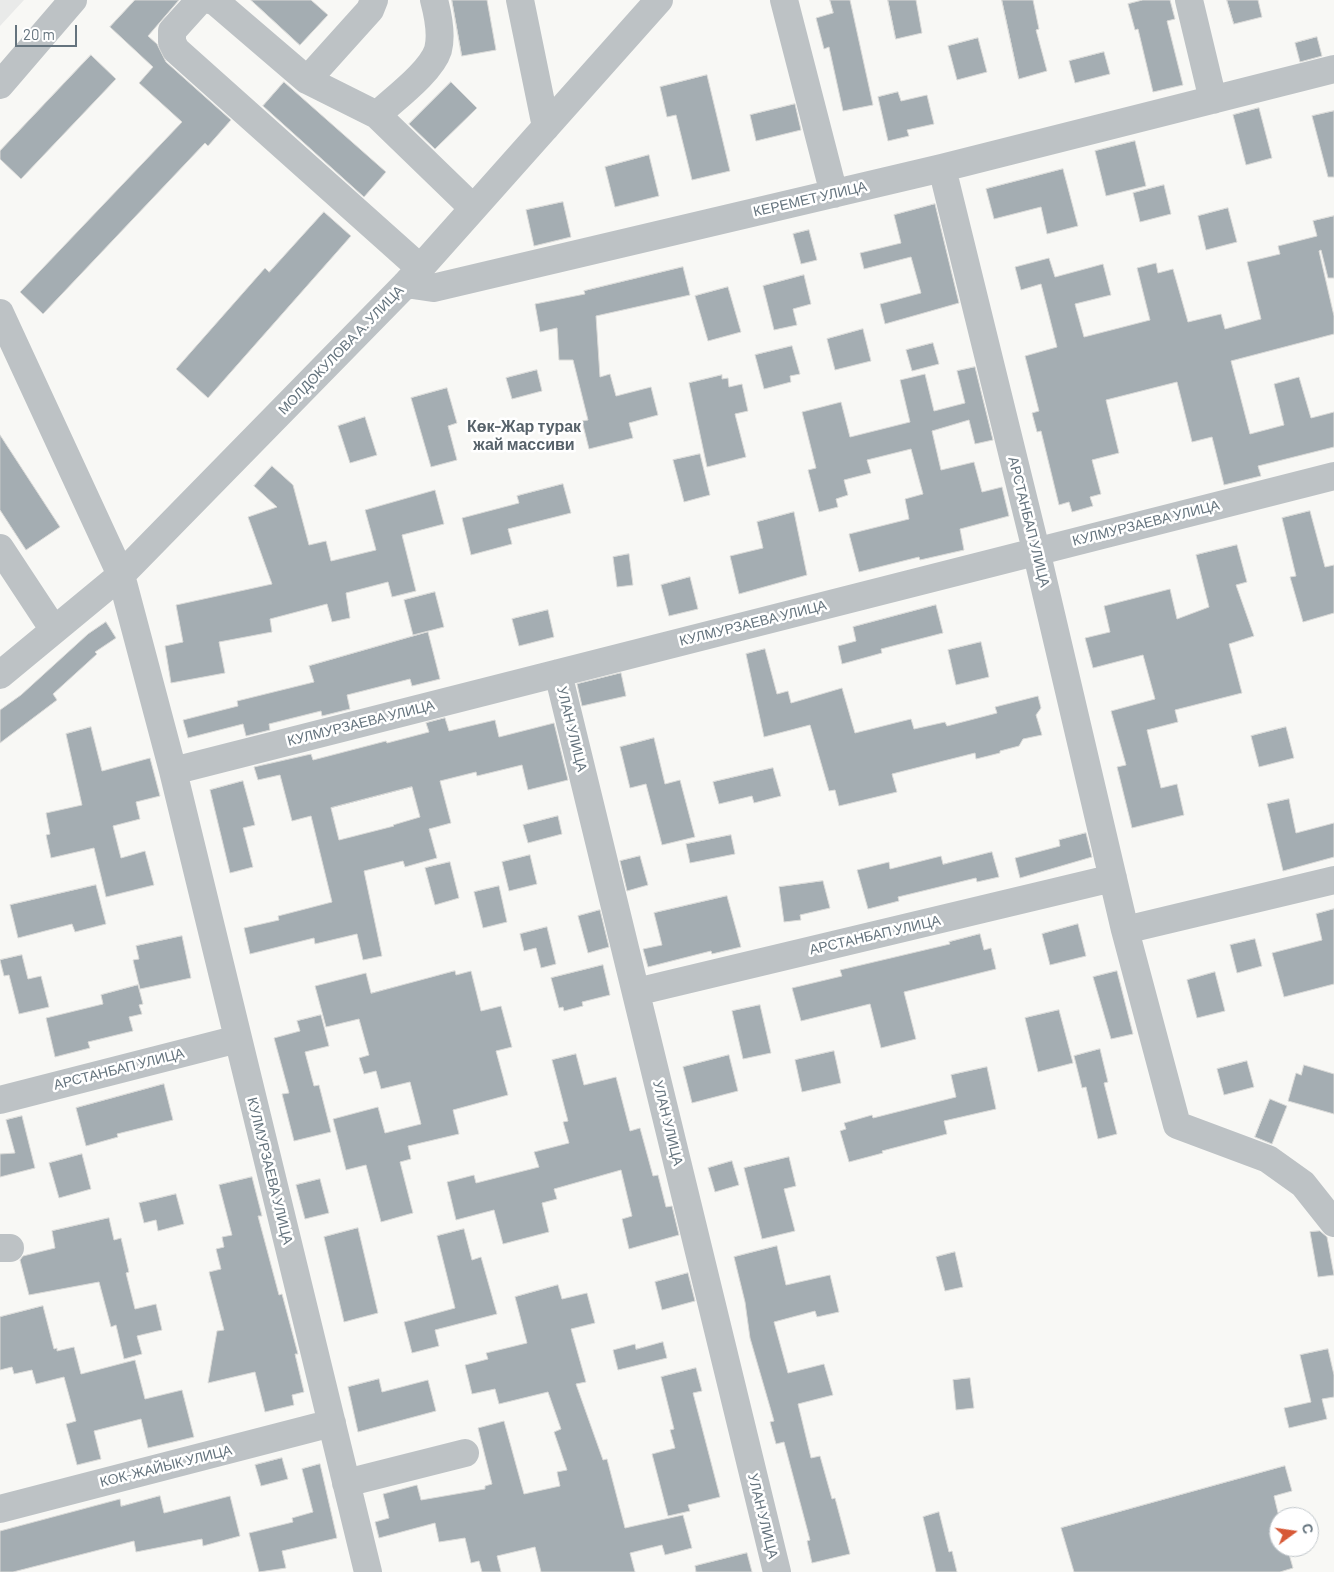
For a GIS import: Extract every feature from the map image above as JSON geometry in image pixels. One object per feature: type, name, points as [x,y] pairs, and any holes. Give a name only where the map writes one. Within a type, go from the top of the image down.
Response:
[{"type":"street","points":[[0,85],[73,0]]},
{"type":"street","points":[[200,0],[172,30],[172,42],[176,50],[413,276]]},
{"type":"street","points":[[210,0],[216,2],[307,80],[377,115],[473,208]]},
{"type":"street","points":[[377,115],[429,66],[438,50],[439,30],[434,0]]},
{"type":"street","points":[[520,0],[546,127]]},
{"type":"street","name":"МОЛДОКУЛОВА А. УЛИЦА","points":[[0,675],[122,575],[413,276],[659,0]]},
{"type":"street","points":[[784,0],[834,194]]},
{"type":"street","points":[[1189,0],[1213,100]]},
{"type":"street","points":[[307,80],[368,3]]},
{"type":"street","name":"КЕРЕМЕТ УЛИЦА","points":[[413,276],[433,288],[942,168],[1334,69]]},
{"type":"street","name":"АРСТАНБАП УЛИЦА","points":[[942,168],[1036,550],[1125,930],[1177,1125],[1268,1160],[1303,1184],[1334,1223]]},
{"type":"street","name":"КУЛМУРЗАЕВА УЛИЦА","points":[[0,313],[122,575],[173,770],[368,1572]]},
{"type":"street","name":"КУЛМУРЗАЕВА УЛИЦА","points":[[173,770],[1334,476]]},
{"type":"street","points":[[0,548],[54,630]]},
{"type":"street","name":"УЛАН УЛИЦА","points":[[558,673],[777,1572]]},
{"type":"street","name":"АРСТАНБАП УЛИЦА","points":[[636,992],[1113,878]]},
{"type":"street","points":[[1125,930],[1334,880]]},
{"type":"street","name":"АРСТАНБАП УЛИЦА","points":[[0,1100],[238,1039]]},
{"type":"street","name":"КОК-ЖАЙЫК УЛИЦА","points":[[0,1509],[332,1423]]},
{"type":"street","points":[[346,1483],[465,1453]]},
{"type":"shaded area","points":[[0,0],[24,0],[0,26]]},
{"type":"building","points":[[135,0],[179,0],[148,36],[157,44],[166,62],[231,120],[208,146],[205,143],[43,314],[20,292],[182,122],[139,83],[153,67],[110,27]]},
{"type":"building","points":[[251,0],[311,0],[328,15],[300,45]]},
{"type":"building","points":[[452,0],[487,0],[496,50],[462,56]]},
{"type":"building","points":[[830,0],[850,0],[873,105],[843,111],[829,47],[824,49],[816,18],[833,13]]},
{"type":"building","points":[[888,0],[916,0],[922,33],[896,39]]},
{"type":"building","points":[[1002,0],[1033,0],[1039,29],[1036,30],[1047,71],[1019,79]]},
{"type":"building","points":[[1143,0],[1170,0],[1175,19],[1167,21],[1183,85],[1153,92],[1138,29],[1135,30],[1128,4]]},
{"type":"building","points":[[1227,0],[1258,0],[1262,17],[1234,24]]},
{"type":"building","points":[[1317,37],[1322,56],[1300,62],[1295,43]]},
{"type":"building","points":[[978,38],[987,72],[957,80],[948,46]]},
{"type":"building","points":[[1104,52],[1110,74],[1075,83],[1069,61]]},
{"type":"building","points":[[91,55],[116,79],[21,179],[0,159],[0,151]]},
{"type":"building","points":[[707,75],[730,171],[692,180],[676,115],[667,117],[660,87]]},
{"type":"building","points":[[284,82],[386,172],[364,197],[263,106]]},
{"type":"building","points":[[451,82],[477,108],[435,149],[409,124]]},
{"type":"building","points":[[898,92],[901,101],[927,95],[934,124],[907,130],[909,136],[888,141],[878,97]]},
{"type":"building","points":[[795,104],[801,130],[756,141],[750,115]]},
{"type":"building","points":[[1259,108],[1272,158],[1246,165],[1233,115]]},
{"type":"building","points":[[1334,111],[1334,177],[1328,177],[1312,116]]},
{"type":"building","points":[[1135,141],[1146,186],[1106,196],[1095,151]]},
{"type":"building","points":[[649,155],[659,196],[615,207],[605,167]]},
{"type":"building","points":[[1063,169],[1078,226],[1047,234],[1041,207],[994,219],[986,189]]},
{"type":"building","points":[[1164,185],[1171,214],[1140,222],[1133,193]]},
{"type":"building","points":[[563,202],[571,237],[534,246],[526,210]]},
{"type":"building","points":[[935,204],[959,303],[885,324],[880,304],[921,293],[911,257],[864,269],[860,253],[901,243],[894,215]]},
{"type":"building","points":[[1228,208],[1237,242],[1206,250],[1198,216]]},
{"type":"building","points":[[324,212],[351,236],[208,398],[176,369],[265,268],[269,272]]},
{"type":"building","points":[[1334,216],[1334,278],[1328,278],[1321,250],[1319,251],[1334,316],[1334,334],[1231,361],[1250,434],[1284,425],[1274,384],[1299,377],[1311,418],[1334,412],[1334,447],[1258,466],[1261,476],[1224,485],[1212,437],[1192,442],[1177,382],[1106,400],[1119,453],[1092,460],[1101,494],[1090,497],[1093,506],[1072,512],[1069,502],[1059,505],[1041,431],[1037,432],[1032,413],[1039,411],[1025,356],[1057,347],[1041,284],[1021,290],[1015,267],[1049,258],[1055,277],[1103,264],[1111,295],[1075,304],[1084,337],[1150,320],[1137,268],[1156,263],[1158,273],[1173,269],[1188,322],[1221,314],[1225,329],[1261,319],[1247,262],[1280,254],[1278,246],[1317,236],[1313,221]]},
{"type":"building","points":[[809,230],[817,260],[801,264],[793,234]]},
{"type":"building","points":[[683,267],[690,295],[596,316],[600,377],[610,374],[616,396],[651,387],[658,415],[629,423],[633,438],[589,449],[582,421],[588,420],[573,360],[559,360],[557,328],[540,332],[535,304],[585,294],[584,291]]},
{"type":"building","points":[[804,275],[811,304],[793,309],[797,325],[774,330],[763,286]]},
{"type":"building","points":[[728,287],[741,332],[708,341],[695,296]]},
{"type":"building","points":[[863,329],[871,361],[835,370],[827,339]]},
{"type":"building","points":[[933,343],[939,364],[912,371],[906,350]]},
{"type":"building","points":[[792,346],[800,374],[790,376],[791,382],[764,389],[755,355]]},
{"type":"building","points":[[975,367],[993,440],[975,444],[969,420],[932,431],[941,470],[974,462],[982,492],[1002,487],[1009,516],[960,529],[964,550],[920,560],[919,557],[859,572],[849,534],[909,519],[905,499],[923,494],[911,449],[867,460],[871,473],[844,480],[848,495],[836,499],[838,507],[819,512],[808,470],[816,468],[802,412],[841,402],[850,437],[910,422],[900,380],[925,374],[934,411],[965,403],[957,371]]},
{"type":"building","points":[[537,370],[542,391],[512,399],[506,378]]},
{"type":"building","points":[[722,375],[722,379],[728,378],[729,387],[742,384],[748,411],[735,414],[746,457],[707,467],[689,383]]},
{"type":"building","points":[[447,388],[457,423],[448,426],[457,460],[431,467],[411,398]]},
{"type":"building","points":[[365,417],[377,455],[350,463],[338,426]]},
{"type":"building","points":[[0,435],[60,527],[26,550],[0,510]]},
{"type":"building","points":[[700,454],[710,495],[684,502],[673,460]]},
{"type":"building","points":[[272,466],[293,485],[309,545],[326,541],[331,561],[376,550],[365,510],[435,490],[444,524],[402,535],[416,591],[392,597],[388,582],[346,593],[350,618],[332,622],[327,604],[270,619],[272,632],[219,642],[225,673],[171,683],[165,646],[183,642],[176,605],[272,584],[248,517],[277,507],[254,486]]},
{"type":"building","points":[[563,484],[571,513],[508,529],[512,544],[471,555],[462,518],[519,503],[517,496]]},
{"type":"building","points":[[1310,511],[1325,567],[1334,565],[1334,613],[1303,622],[1290,577],[1296,576],[1282,518]]},
{"type":"building","points":[[794,512],[807,575],[739,594],[730,556],[763,548],[757,522]]},
{"type":"building","points":[[1237,545],[1247,582],[1236,585],[1254,636],[1229,644],[1242,693],[1175,710],[1178,722],[1147,730],[1161,788],[1177,784],[1184,815],[1132,828],[1117,767],[1126,765],[1111,711],[1155,699],[1143,655],[1093,668],[1085,638],[1110,632],[1104,606],[1170,589],[1177,619],[1209,607],[1196,555]]},
{"type":"building","points":[[629,554],[633,585],[617,587],[613,557]]},
{"type":"building","points":[[690,577],[698,609],[669,616],[661,585]]},
{"type":"building","points":[[435,592],[444,627],[413,635],[404,600]]},
{"type":"building","points":[[936,605],[943,633],[881,649],[882,653],[842,664],[838,646],[856,641],[853,627]]},
{"type":"building","points":[[548,610],[554,637],[519,646],[512,619]]},
{"type":"building","points":[[106,622],[116,638],[95,652],[97,654],[53,694],[57,700],[0,743],[0,710],[21,695],[88,634]]},
{"type":"building","points":[[428,632],[440,679],[412,686],[410,679],[347,695],[350,709],[322,716],[321,711],[269,724],[270,730],[246,736],[243,724],[188,738],[183,720],[238,706],[237,701],[314,682],[309,666]]},
{"type":"building","points":[[981,642],[989,677],[956,685],[948,650]]},
{"type":"building","points":[[765,649],[777,694],[788,691],[791,703],[842,688],[855,733],[911,719],[914,729],[945,722],[947,726],[997,713],[995,707],[1038,696],[1041,708],[1036,715],[1042,735],[1023,739],[1019,746],[1000,751],[1000,753],[976,759],[975,753],[892,774],[897,792],[839,806],[835,790],[829,791],[810,725],[764,737],[746,654]]},
{"type":"building","points":[[621,673],[626,696],[582,706],[577,684]]},
{"type":"building","points":[[445,718],[449,731],[495,720],[499,737],[554,723],[568,780],[528,790],[522,765],[477,776],[476,772],[440,781],[451,823],[429,829],[437,858],[405,867],[403,861],[364,871],[382,956],[363,960],[357,934],[315,944],[314,938],[250,954],[244,928],[279,920],[278,916],[332,902],[311,816],[292,821],[280,775],[258,780],[254,767],[311,754],[313,760],[386,741],[387,743],[429,732],[426,723]],"holes":[[[412,787],[420,817],[394,826],[339,840],[331,808]]]},
{"type":"building","points":[[91,727],[102,771],[150,758],[160,796],[136,802],[140,819],[113,826],[121,858],[145,851],[154,885],[106,897],[94,848],[51,858],[46,835],[50,834],[46,813],[82,805],[66,734]]},
{"type":"building","points":[[1286,727],[1294,758],[1259,767],[1251,736]]},
{"type":"building","points":[[654,738],[665,784],[680,780],[695,837],[662,845],[646,784],[630,788],[620,747]]},
{"type":"building","points":[[773,768],[781,796],[754,803],[752,796],[719,804],[713,782]]},
{"type":"building","points":[[243,781],[255,825],[243,828],[253,867],[230,873],[210,790]]},
{"type":"building","points":[[1289,799],[1296,833],[1334,823],[1334,857],[1283,871],[1267,804]]},
{"type":"building","points":[[558,816],[562,834],[528,843],[523,825]]},
{"type":"building","points":[[1086,833],[1092,857],[1020,878],[1015,858],[1060,846],[1059,840]]},
{"type":"building","points":[[731,835],[735,854],[690,863],[686,844]]},
{"type":"building","points":[[992,852],[999,877],[977,882],[976,878],[898,897],[899,901],[868,909],[857,870],[889,862],[890,869],[941,856],[943,864]]},
{"type":"building","points":[[530,855],[537,884],[509,891],[502,862]]},
{"type":"building","points":[[640,856],[648,885],[627,891],[620,861]]},
{"type":"building","points":[[450,862],[459,898],[435,905],[425,868]]},
{"type":"building","points":[[823,881],[830,908],[800,915],[801,920],[784,922],[779,887]]},
{"type":"building","points":[[96,885],[106,924],[75,932],[72,924],[18,938],[10,905]]},
{"type":"building","points":[[499,886],[507,922],[483,928],[474,892]]},
{"type":"building","points":[[727,896],[741,947],[712,954],[711,951],[648,967],[643,949],[662,945],[654,913]]},
{"type":"building","points":[[1334,909],[1334,984],[1284,997],[1272,953],[1322,940],[1316,914]]},
{"type":"building","points":[[600,910],[609,947],[588,953],[578,916]]},
{"type":"building","points":[[1078,924],[1086,956],[1050,965],[1042,934]]},
{"type":"building","points":[[547,927],[556,964],[541,968],[536,948],[524,951],[520,934]]},
{"type":"building","points":[[980,934],[984,950],[991,948],[996,969],[904,992],[916,1039],[881,1048],[870,1004],[801,1021],[792,988],[842,976],[840,970],[950,944],[949,942]]},
{"type":"building","points":[[182,936],[191,978],[140,989],[133,960],[139,959],[136,946]]},
{"type":"building","points":[[1255,939],[1262,966],[1237,973],[1230,945]]},
{"type":"building","points":[[22,955],[28,979],[41,976],[49,1007],[19,1014],[9,975],[4,976],[0,960]]},
{"type":"building","points":[[603,965],[610,995],[582,1002],[583,1006],[564,1011],[563,1007],[559,1008],[551,978]]},
{"type":"building","points":[[455,971],[456,975],[471,971],[481,1011],[501,1006],[512,1047],[496,1051],[508,1095],[453,1110],[459,1134],[408,1146],[411,1159],[400,1162],[413,1213],[381,1222],[366,1165],[346,1170],[333,1119],[378,1107],[385,1133],[421,1124],[410,1082],[381,1089],[376,1071],[364,1074],[359,1058],[369,1055],[359,1019],[326,1027],[315,986],[366,973],[371,993]]},
{"type":"building","points":[[1117,971],[1133,1034],[1111,1039],[1093,977]]},
{"type":"building","points":[[1215,972],[1225,1011],[1197,1018],[1187,980]]},
{"type":"building","points":[[138,985],[143,1004],[139,1005],[142,1014],[129,1017],[133,1031],[88,1042],[90,1048],[55,1057],[46,1018],[103,1004],[101,995]]},
{"type":"building","points":[[760,1005],[771,1053],[743,1059],[732,1011]]},
{"type":"building","points":[[1059,1010],[1073,1063],[1038,1072],[1025,1018]]},
{"type":"building","points":[[321,1015],[329,1046],[305,1052],[314,1086],[319,1085],[331,1132],[294,1141],[282,1094],[289,1093],[274,1038],[300,1031],[297,1021]]},
{"type":"building","points":[[1100,1049],[1108,1082],[1104,1083],[1117,1134],[1098,1139],[1086,1087],[1082,1088],[1074,1056]]},
{"type":"building","points":[[834,1051],[841,1083],[802,1092],[795,1060]]},
{"type":"building","points":[[576,1054],[584,1085],[616,1077],[630,1131],[640,1128],[653,1176],[658,1175],[666,1207],[672,1206],[679,1235],[629,1249],[622,1219],[632,1216],[621,1170],[554,1189],[557,1199],[542,1203],[549,1232],[503,1244],[494,1210],[456,1220],[447,1182],[474,1175],[476,1183],[539,1167],[534,1152],[569,1143],[563,1122],[568,1121],[552,1060]]},
{"type":"building","points":[[729,1055],[738,1091],[692,1103],[683,1067]]},
{"type":"building","points":[[1247,1061],[1254,1087],[1224,1095],[1217,1069]]},
{"type":"building","points":[[1304,1065],[1334,1074],[1334,1114],[1288,1101],[1296,1073],[1301,1075]]},
{"type":"building","points":[[987,1067],[996,1109],[944,1121],[947,1134],[882,1151],[883,1153],[849,1162],[840,1131],[846,1129],[844,1123],[872,1115],[873,1118],[956,1097],[951,1075]]},
{"type":"building","points":[[164,1084],[173,1120],[117,1134],[118,1137],[86,1146],[76,1108]]},
{"type":"building","points":[[1270,1099],[1287,1106],[1272,1144],[1255,1137]]},
{"type":"building","points":[[22,1116],[35,1168],[0,1177],[0,1154],[15,1153],[6,1120]]},
{"type":"building","points":[[82,1154],[91,1189],[59,1198],[49,1163]]},
{"type":"building","points":[[789,1157],[796,1186],[784,1189],[795,1231],[762,1239],[744,1168]]},
{"type":"building","points":[[732,1161],[739,1185],[715,1192],[708,1168]]},
{"type":"building","points":[[252,1177],[262,1216],[258,1216],[279,1295],[282,1294],[298,1354],[295,1354],[304,1392],[292,1395],[294,1405],[265,1412],[255,1372],[208,1383],[217,1331],[224,1330],[209,1272],[221,1269],[216,1249],[224,1247],[222,1237],[232,1235],[219,1185]]},
{"type":"building","points":[[320,1179],[329,1213],[305,1219],[296,1185]]},
{"type":"building","points":[[176,1194],[184,1224],[158,1231],[156,1220],[144,1223],[139,1203]]},
{"type":"building","points":[[109,1218],[114,1240],[121,1238],[129,1272],[126,1273],[135,1309],[156,1304],[162,1330],[137,1336],[142,1354],[124,1359],[116,1325],[111,1327],[99,1282],[29,1295],[20,1260],[23,1256],[55,1248],[52,1231]]},
{"type":"building","points":[[358,1228],[378,1313],[344,1322],[324,1237]]},
{"type":"building","points":[[464,1229],[472,1260],[481,1257],[497,1314],[435,1330],[439,1346],[412,1353],[404,1322],[455,1308],[437,1236]]},
{"type":"building","points":[[1320,1231],[1327,1237],[1334,1275],[1318,1277],[1310,1232]]},
{"type":"building","points":[[777,1246],[786,1285],[830,1275],[839,1312],[817,1317],[815,1311],[774,1322],[788,1373],[824,1364],[833,1395],[798,1404],[811,1458],[820,1456],[832,1499],[835,1498],[850,1554],[812,1563],[807,1541],[810,1540],[784,1442],[776,1444],[770,1422],[774,1421],[750,1338],[745,1302],[734,1257]]},
{"type":"building","points":[[955,1252],[963,1287],[945,1291],[936,1257]]},
{"type":"building","points":[[688,1273],[695,1301],[662,1310],[655,1282]]},
{"type":"building","points":[[558,1285],[562,1299],[587,1293],[595,1323],[571,1329],[586,1382],[576,1384],[603,1460],[607,1459],[625,1528],[683,1515],[692,1548],[665,1555],[662,1545],[630,1553],[635,1572],[541,1572],[535,1547],[497,1556],[501,1572],[482,1572],[479,1561],[471,1563],[465,1538],[439,1542],[435,1523],[379,1538],[375,1522],[389,1518],[383,1494],[417,1485],[421,1500],[485,1489],[485,1486],[492,1484],[478,1428],[504,1421],[524,1494],[560,1486],[557,1472],[567,1470],[554,1432],[561,1429],[548,1392],[499,1404],[495,1389],[472,1394],[465,1365],[488,1359],[486,1353],[527,1343],[515,1297]]},
{"type":"building","points":[[43,1306],[54,1349],[57,1348],[57,1351],[74,1347],[81,1374],[135,1360],[145,1399],[182,1390],[194,1437],[148,1448],[141,1419],[94,1431],[101,1459],[77,1465],[66,1424],[76,1421],[64,1377],[36,1384],[32,1370],[14,1374],[12,1367],[0,1370],[0,1317]]},
{"type":"building","points":[[663,1342],[667,1358],[618,1370],[613,1350],[635,1344],[636,1349]]},
{"type":"building","points":[[1328,1349],[1334,1375],[1334,1397],[1322,1399],[1327,1419],[1289,1428],[1284,1408],[1311,1402],[1300,1355]]},
{"type":"building","points":[[696,1368],[702,1391],[693,1393],[720,1497],[688,1505],[690,1511],[668,1516],[652,1454],[675,1448],[670,1430],[674,1429],[661,1377]]},
{"type":"building","points":[[970,1378],[974,1408],[956,1410],[953,1380]]},
{"type":"building","points":[[379,1379],[382,1392],[428,1380],[436,1411],[358,1432],[348,1387]]},
{"type":"building","points":[[282,1458],[288,1479],[261,1486],[255,1465]]},
{"type":"building","points":[[320,1464],[337,1538],[282,1551],[286,1568],[259,1572],[249,1533],[293,1522],[292,1518],[313,1512],[302,1469]]},
{"type":"building","points":[[1285,1466],[1292,1491],[1274,1496],[1277,1507],[1269,1507],[1269,1557],[1290,1557],[1293,1568],[1280,1572],[1074,1572],[1061,1528]]},
{"type":"building","points":[[160,1496],[164,1513],[230,1496],[240,1536],[203,1546],[202,1539],[136,1552],[134,1541],[13,1572],[0,1572],[0,1531],[120,1499],[121,1506]]},
{"type":"building","points":[[939,1512],[949,1552],[952,1551],[957,1572],[936,1572],[923,1517]]},
{"type":"building","points":[[747,1553],[752,1572],[696,1572],[695,1566]]},
{"type":"district","name":"Көк-Жар турак жай массиви","points":[[524,436]]}]
